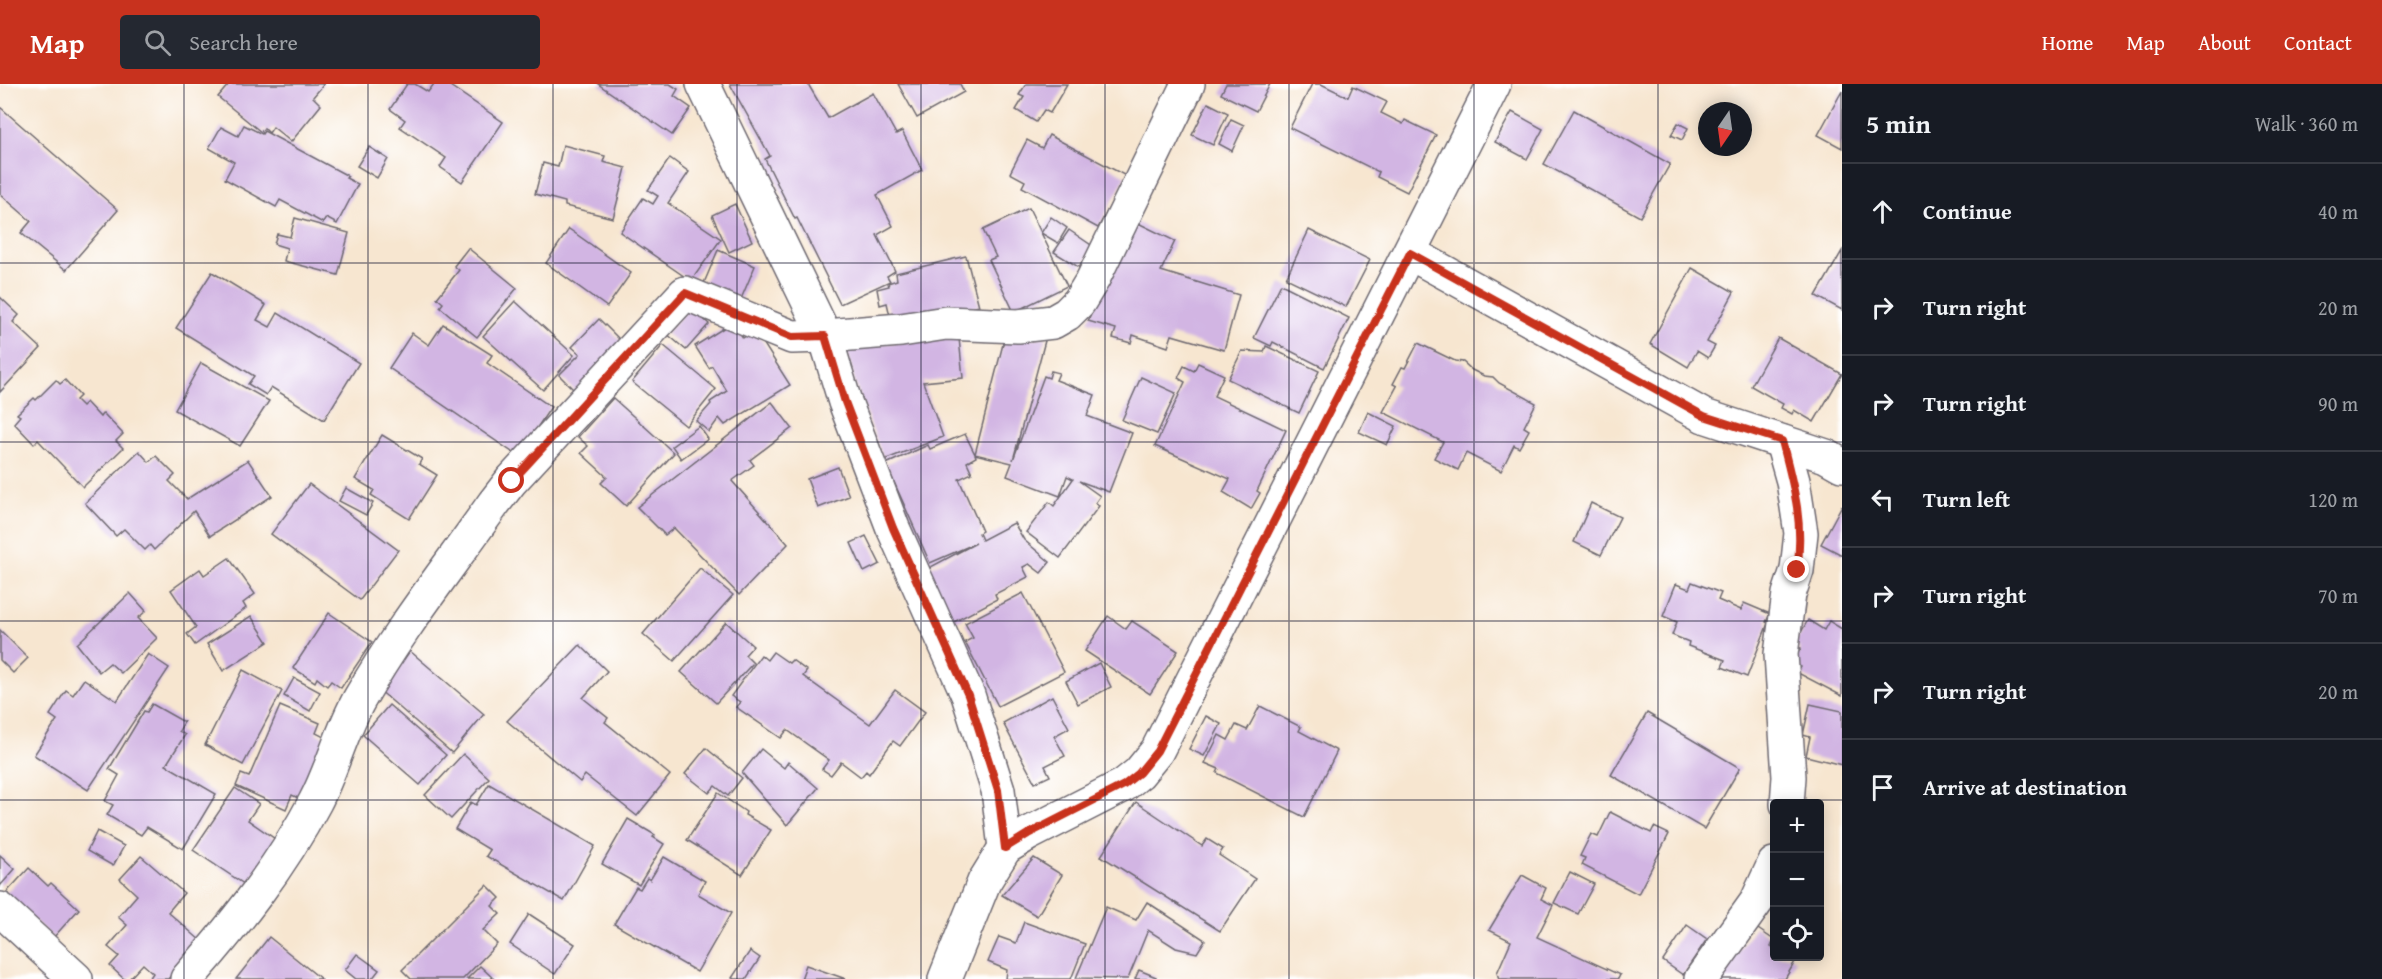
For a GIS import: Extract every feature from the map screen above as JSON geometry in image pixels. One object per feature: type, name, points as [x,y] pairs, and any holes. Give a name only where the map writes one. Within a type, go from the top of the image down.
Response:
[{"type":"street","points":[[703,84],[825,336],[845,402],[893,528],[968,695],[998,790],[1005,848]]},
{"type":"street","points":[[187,979],[264,885],[288,849],[327,779],[344,729],[374,675],[494,503],[685,293],[792,337],[901,330],[946,323],[1034,325],[1053,322],[1067,314],[1079,302],[1093,279],[1188,84]]},
{"type":"street","points":[[945,979],[984,882],[1005,848],[1124,785],[1139,773],[1157,751],[1494,84]]},
{"type":"street","points":[[1410,253],[1704,416],[1826,456],[1842,465]]},
{"type":"street","points":[[1782,441],[1793,482],[1801,533],[1798,559],[1789,594],[1781,654],[1790,777],[1788,799]]},
{"type":"street","points":[[1701,979],[1757,901],[1770,873]]},
{"type":"street","points":[[0,909],[76,979]]},
{"type":"building","points":[[229,84],[324,84],[313,97],[321,105],[291,142],[273,127],[269,133],[264,128],[261,132],[218,97]]},
{"type":"building","points":[[407,84],[415,84],[428,92],[434,84],[447,84],[503,122],[462,182],[440,167],[446,158],[400,127],[405,120],[390,109]]},
{"type":"building","points":[[598,84],[670,84],[678,89],[674,96],[691,108],[672,135]]},
{"type":"building","points":[[730,84],[808,84],[828,118],[873,93],[896,134],[902,131],[922,170],[877,195],[893,226],[877,235],[895,271],[887,276],[890,281],[840,304],[765,159],[770,156]]},
{"type":"building","points":[[898,84],[960,84],[964,92],[917,118]]},
{"type":"building","points":[[1026,84],[1067,84],[1050,113],[1044,110],[1036,122],[1016,110],[1024,97],[1019,95]]},
{"type":"building","points":[[1226,84],[1270,84],[1256,111],[1221,94]]},
{"type":"building","points":[[1312,84],[1321,84],[1348,97],[1353,86],[1387,102],[1381,113],[1403,124],[1405,120],[1436,135],[1407,192],[1377,177],[1379,172],[1290,128]]},
{"type":"building","points":[[1842,91],[1842,148],[1818,135]]},
{"type":"building","points":[[1208,103],[1228,113],[1213,145],[1192,135]]},
{"type":"building","points":[[0,107],[118,210],[66,270],[21,233],[31,221],[0,194]]},
{"type":"building","points":[[1574,110],[1670,164],[1640,217],[1544,164]]},
{"type":"building","points":[[1512,112],[1543,129],[1527,159],[1495,142]]},
{"type":"building","points":[[1231,119],[1244,125],[1232,151],[1219,144]]},
{"type":"building","points":[[1678,123],[1688,128],[1682,140],[1671,135]]},
{"type":"building","points":[[244,125],[262,134],[264,131],[348,176],[346,178],[358,184],[337,224],[326,218],[323,223],[280,200],[276,207],[225,179],[234,162],[209,148],[221,127],[238,136]]},
{"type":"building","points":[[1049,135],[1126,176],[1098,228],[1022,187],[1025,181],[1010,173],[1027,140],[1042,148]]},
{"type":"building","points":[[563,145],[605,156],[603,162],[626,168],[613,218],[565,206],[565,202],[535,194],[543,163],[558,167]]},
{"type":"building","points":[[369,147],[388,159],[377,178],[357,166]]},
{"type":"building","points":[[670,158],[689,172],[668,203],[721,239],[691,281],[620,232],[643,198],[653,204],[658,196],[648,190]]},
{"type":"building","points":[[735,204],[752,241],[729,252],[712,215]]},
{"type":"building","points":[[1029,208],[1067,286],[1014,312],[989,260],[996,257],[983,230]]},
{"type":"building","points":[[1051,217],[1067,228],[1058,243],[1041,233]]},
{"type":"building","points":[[295,218],[349,233],[338,275],[284,261],[287,248],[274,244],[277,234],[290,237]]},
{"type":"building","points":[[1136,222],[1175,241],[1161,271],[1239,295],[1224,350],[1172,335],[1168,347],[1133,335],[1131,343],[1113,338],[1116,329],[1088,321]]},
{"type":"building","points":[[569,229],[631,273],[607,307],[546,263]]},
{"type":"building","points":[[1069,230],[1094,247],[1080,268],[1054,252]]},
{"type":"building","points":[[1309,230],[1370,260],[1346,307],[1286,278]]},
{"type":"building","points":[[468,248],[517,288],[477,337],[440,307],[443,303],[437,298],[459,270],[454,266]]},
{"type":"building","points":[[718,250],[755,266],[741,299],[704,283]]},
{"type":"building","points":[[1842,251],[1842,310],[1816,296]]},
{"type":"building","points":[[966,256],[979,306],[950,313],[949,306],[891,320],[887,303],[880,305],[877,289],[889,286],[888,283],[897,280],[896,273]]},
{"type":"building","points":[[1692,268],[1734,292],[1707,342],[1715,346],[1708,358],[1697,351],[1688,367],[1650,344]]},
{"type":"building","points":[[212,272],[266,305],[257,320],[270,327],[278,313],[359,363],[324,420],[271,387],[266,395],[248,384],[254,376],[176,328]]},
{"type":"building","points":[[1281,284],[1349,318],[1324,368],[1273,342],[1271,346],[1254,338]]},
{"type":"building","points":[[0,297],[19,315],[13,322],[41,348],[0,392]]},
{"type":"building","points":[[515,301],[574,355],[543,390],[483,336]]},
{"type":"building","points":[[690,307],[709,324],[686,350],[666,333]]},
{"type":"building","points":[[599,319],[625,345],[578,394],[559,375],[580,354],[572,347]]},
{"type":"building","points":[[733,322],[743,338],[755,330],[790,385],[725,425],[719,418],[709,432],[696,421],[711,404],[710,402],[727,391],[712,366],[709,368],[695,346]]},
{"type":"building","points":[[443,324],[492,355],[487,363],[551,407],[518,456],[389,368],[412,333],[429,345]]},
{"type":"building","points":[[1046,337],[1013,460],[1044,376],[1049,378],[1051,371],[1059,373],[1056,380],[1095,395],[1087,416],[1132,433],[1109,492],[1079,481],[1100,496],[1095,503],[1099,506],[1060,558],[1026,532],[1049,502],[1054,506],[1073,479],[1067,476],[1060,496],[1007,476],[1012,463],[975,454],[1004,340]]},
{"type":"building","points":[[959,338],[963,378],[923,382],[943,437],[884,460],[856,386],[846,346]]},
{"type":"building","points":[[1778,338],[1842,374],[1814,422],[1794,410],[1792,414],[1781,408],[1783,404],[1751,386]]},
{"type":"building","points":[[1418,343],[1455,361],[1463,362],[1484,376],[1493,377],[1499,383],[1536,403],[1524,427],[1529,430],[1519,448],[1514,445],[1501,471],[1466,453],[1458,470],[1434,458],[1443,442],[1383,412],[1397,386],[1393,384],[1402,367],[1405,368]]},
{"type":"building","points":[[663,345],[716,389],[686,426],[632,382]]},
{"type":"building","points":[[1266,346],[1319,371],[1299,413],[1228,379],[1242,351],[1264,352]]},
{"type":"building","points":[[201,363],[269,401],[240,446],[175,410]]},
{"type":"building","points":[[1198,363],[1224,375],[1214,396],[1286,430],[1257,491],[1260,493],[1251,509],[1223,492],[1230,479],[1155,446],[1185,382],[1178,378],[1184,366],[1194,371]]},
{"type":"building","points":[[1141,377],[1176,393],[1157,434],[1122,420]]},
{"type":"building","points":[[56,380],[60,384],[65,380],[80,396],[76,400],[82,406],[86,402],[100,417],[103,413],[123,434],[116,441],[123,448],[83,487],[38,440],[34,444],[14,423],[20,416],[17,414],[34,398],[36,400]]},
{"type":"building","points":[[613,398],[674,453],[626,506],[601,483],[607,477],[581,453],[588,446],[578,437]]},
{"type":"building","points":[[772,402],[792,428],[750,460],[754,465],[732,481],[788,544],[739,595],[674,528],[665,535],[637,507]]},
{"type":"building","points":[[1368,412],[1396,426],[1387,445],[1359,432]]},
{"type":"building","points":[[699,426],[708,439],[681,459],[672,446]]},
{"type":"building","points":[[965,434],[976,457],[967,462],[972,473],[959,479],[982,531],[979,533],[982,540],[1014,523],[1024,540],[1050,562],[1041,573],[1029,564],[1023,567],[1028,577],[995,594],[997,599],[954,622],[927,569],[976,543],[930,563],[886,464],[928,445],[930,449]]},
{"type":"building","points":[[382,435],[422,459],[419,464],[437,475],[409,519],[371,495],[374,490],[355,479]]},
{"type":"building","points":[[139,451],[149,462],[156,456],[175,475],[169,481],[187,499],[248,460],[272,496],[210,536],[194,511],[154,550],[150,545],[145,550],[124,529],[116,536],[85,503]]},
{"type":"building","points":[[838,467],[849,496],[818,508],[807,479]]},
{"type":"building","points":[[309,484],[398,550],[360,600],[271,534]]},
{"type":"building","points":[[346,488],[373,503],[366,515],[339,501]]},
{"type":"building","points":[[1591,503],[1620,517],[1601,555],[1574,542]]},
{"type":"building","points":[[1842,505],[1842,555],[1821,544]]},
{"type":"building","points":[[866,536],[880,564],[864,572],[851,543]]},
{"type":"building","points":[[229,558],[255,594],[243,603],[246,608],[195,645],[187,634],[196,627],[171,590],[200,569],[204,575]]},
{"type":"building","points":[[700,568],[733,595],[674,661],[643,634]]},
{"type":"building","points":[[1692,582],[1721,593],[1718,600],[1741,610],[1744,603],[1770,614],[1747,677],[1722,667],[1725,660],[1688,646],[1689,642],[1672,635],[1677,622],[1663,616],[1676,584],[1689,589]]},
{"type":"building","points":[[130,593],[146,611],[138,618],[157,638],[121,673],[110,663],[99,672],[77,644]]},
{"type":"building","points":[[1023,593],[1064,672],[998,706],[965,642],[973,638],[965,623]]},
{"type":"building","points":[[329,613],[372,642],[341,688],[331,681],[327,686],[317,678],[315,682],[293,668]]},
{"type":"building","points":[[251,616],[268,642],[223,671],[207,644]]},
{"type":"building","points":[[1108,616],[1126,629],[1132,621],[1178,651],[1150,694],[1085,651]]},
{"type":"building","points":[[1808,620],[1824,630],[1829,621],[1842,629],[1842,696],[1798,673],[1801,667],[1793,662],[1801,648],[1794,645]]},
{"type":"building","points":[[726,622],[753,646],[745,655],[753,663],[716,703],[681,672]]},
{"type":"building","points":[[0,630],[28,658],[13,673],[0,660]]},
{"type":"building","points":[[580,645],[607,671],[583,698],[608,718],[605,722],[670,775],[637,816],[585,775],[580,782],[507,721]]},
{"type":"building","points":[[410,651],[484,714],[452,753],[378,689]]},
{"type":"building","points":[[773,652],[789,663],[792,660],[807,671],[803,676],[870,724],[895,690],[925,712],[900,746],[893,741],[869,774],[866,771],[861,777],[841,762],[831,775],[822,769],[829,760],[787,730],[781,738],[736,707],[740,702],[731,696],[761,655],[767,660]]},
{"type":"building","points":[[148,654],[169,668],[88,790],[34,755],[57,720],[50,715],[66,690],[73,695],[84,679],[117,701]]},
{"type":"building","points":[[1099,663],[1111,687],[1078,704],[1066,681]]},
{"type":"building","points":[[243,670],[282,691],[243,765],[205,745]]},
{"type":"building","points":[[294,678],[320,692],[310,711],[284,696]]},
{"type":"building","points":[[1052,696],[1069,728],[1054,736],[1065,756],[1045,766],[1050,776],[1035,783],[1003,723]]},
{"type":"building","points":[[152,704],[184,722],[179,731],[185,735],[166,765],[216,794],[183,849],[147,827],[141,835],[107,815],[113,805],[105,801],[119,775],[109,769],[144,711],[147,712]]},
{"type":"building","points":[[1810,704],[1842,711],[1842,765],[1806,756],[1810,737],[1803,735]]},
{"type":"building","points":[[389,705],[446,755],[420,785],[363,735]]},
{"type":"building","points":[[280,706],[320,723],[316,733],[328,739],[302,800],[292,795],[286,809],[236,786],[241,774],[249,777]]},
{"type":"building","points":[[1260,706],[1301,727],[1299,731],[1337,751],[1304,817],[1217,773],[1219,769],[1205,763],[1219,735],[1228,740],[1236,725],[1247,730]]},
{"type":"building","points":[[1647,713],[1740,768],[1704,829],[1611,775]]},
{"type":"building","points":[[1206,716],[1221,724],[1204,756],[1189,749]]},
{"type":"building","points":[[706,748],[742,778],[728,796],[715,786],[709,793],[685,774]]},
{"type":"building","points":[[761,749],[784,768],[788,762],[818,788],[787,825],[742,773]]},
{"type":"building","points":[[463,754],[489,778],[451,819],[425,795]]},
{"type":"building","points":[[489,784],[595,846],[564,901],[486,856],[490,850],[455,829],[471,802],[476,805]]},
{"type":"building","points":[[235,788],[259,804],[248,820],[278,841],[247,886],[193,850]]},
{"type":"building","points":[[718,793],[746,812],[745,815],[771,830],[742,875],[687,840]]},
{"type":"building","points":[[1136,802],[1202,846],[1207,839],[1223,849],[1219,855],[1255,879],[1220,931],[1101,856]]},
{"type":"building","points":[[1610,812],[1651,833],[1654,827],[1669,834],[1638,894],[1582,865],[1585,858],[1580,856],[1591,834],[1598,837]]},
{"type":"building","points":[[628,819],[655,835],[653,837],[664,844],[639,885],[602,864]]},
{"type":"building","points":[[97,831],[124,846],[113,866],[87,851]]},
{"type":"building","points":[[0,855],[15,869],[0,886]]},
{"type":"building","points":[[141,856],[184,893],[168,912],[201,941],[168,979],[149,979],[153,973],[143,964],[129,979],[124,979],[110,966],[119,956],[108,947],[127,925],[118,917],[137,895],[120,879]]},
{"type":"building","points":[[664,857],[705,881],[698,894],[731,913],[697,972],[614,924],[636,887],[640,889],[647,878],[650,880]]},
{"type":"building","points":[[1034,858],[1062,875],[1037,916],[1002,895]]},
{"type":"building","points":[[29,868],[48,886],[51,883],[79,909],[53,938],[5,894]]},
{"type":"building","points":[[1570,872],[1594,884],[1578,914],[1554,903]]},
{"type":"building","points":[[1522,875],[1546,888],[1541,899],[1553,905],[1537,937],[1620,975],[1618,979],[1499,979],[1497,973],[1511,941],[1489,930]]},
{"type":"building","points":[[487,885],[500,898],[492,906],[500,914],[483,930],[497,944],[463,979],[411,979],[402,970]]},
{"type":"building","points":[[1147,902],[1205,940],[1197,953],[1176,948],[1148,930],[1128,979],[1076,978],[1106,907],[1136,920]]},
{"type":"building","points":[[529,914],[575,944],[555,974],[510,944]]},
{"type":"building","points":[[1024,922],[1085,944],[1071,979],[1006,979],[1007,970],[988,962],[999,937],[1016,943]]},
{"type":"building","points":[[1687,925],[1707,939],[1683,975],[1663,961]]},
{"type":"building","points":[[1755,927],[1770,937],[1770,961],[1795,961],[1785,979],[1720,979]]},
{"type":"building","points":[[269,937],[321,979],[236,979]]},
{"type":"building","points":[[750,951],[760,958],[746,979],[732,978]]},
{"type":"building","points":[[357,954],[379,970],[372,979],[356,979],[345,970]]},
{"type":"building","points":[[806,965],[846,979],[801,979]]},
{"type":"building","points":[[480,966],[494,979],[467,979]]},
{"type":"building","points":[[1139,970],[1156,977],[1155,979],[1135,979]]},
{"type":"route","points":[[512,481],[685,293],[792,337],[825,336],[845,402],[893,528],[968,695],[998,790],[1005,848],[1124,785],[1139,773],[1157,751],[1410,253],[1704,416],[1782,441],[1793,482],[1801,533],[1797,570]]}]
